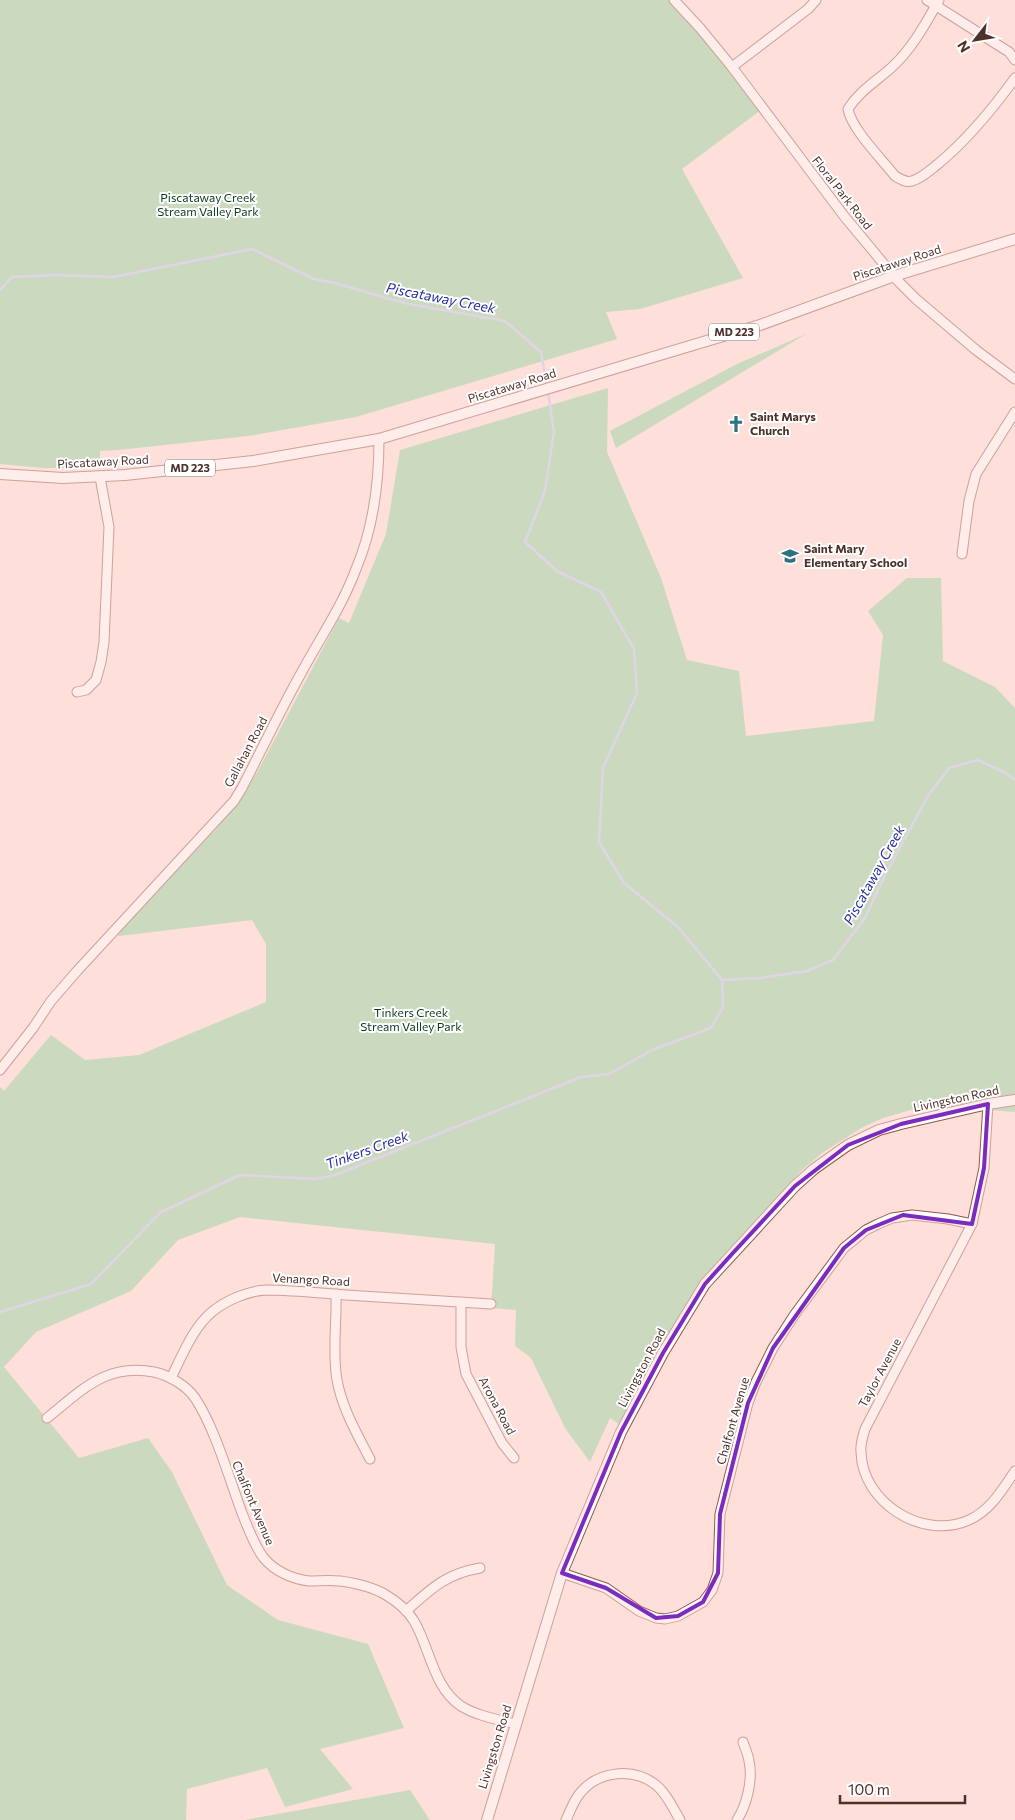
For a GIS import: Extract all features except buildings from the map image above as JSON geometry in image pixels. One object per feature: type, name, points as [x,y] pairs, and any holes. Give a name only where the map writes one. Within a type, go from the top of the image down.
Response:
[{"type":"main road","name":"Piscataway Road","points":[[0,474],[63,478],[100,477],[253,462],[379,439],[760,325],[894,276],[1015,239]]},
{"type":"main road","name":"Livingston Road","points":[[486,1820],[562,1574],[621,1432],[663,1353],[705,1284],[796,1186],[814,1169],[848,1145],[879,1130],[901,1124],[988,1104],[1015,1100]]},
{"type":"street","name":"Floral Park Road","points":[[674,0],[732,67],[803,163],[878,259],[916,299],[976,350],[1015,378]]},
{"type":"street","points":[[732,67],[808,9],[816,0]]},
{"type":"street","points":[[927,0],[937,3],[1009,52],[1015,60]]},
{"type":"street","points":[[937,3],[909,47],[893,66],[854,98],[848,109],[849,116],[855,127],[895,176],[903,181],[911,181],[924,175],[953,152],[994,108],[1015,78]]},
{"type":"street","points":[[962,554],[969,500],[976,474],[1015,412]]},
{"type":"street","name":"Gallahan Road","points":[[0,1070],[52,1000],[234,801],[242,788],[356,571],[367,536],[373,508],[379,439]]},
{"type":"street","points":[[77,692],[86,690],[96,680],[104,642],[109,527],[100,477]]},
{"type":"street","name":"Taylor Avenue","points":[[988,1104],[984,1168],[972,1224],[869,1422],[862,1441],[861,1452],[867,1479],[882,1501],[906,1518],[933,1526],[960,1523],[983,1512],[992,1503],[1015,1471]]},
{"type":"street","name":"Chalfont Avenue","points":[[562,1574],[606,1588],[639,1611],[656,1618],[665,1619],[678,1616],[703,1602],[712,1590],[718,1573],[720,1514],[748,1403],[773,1348],[795,1314],[844,1248],[866,1230],[892,1218],[912,1215],[972,1224]]},
{"type":"street","name":"Venango Road","points":[[171,1378],[189,1342],[204,1319],[214,1310],[231,1300],[265,1290],[491,1304]]},
{"type":"street","points":[[336,1294],[335,1356],[337,1380],[350,1419],[370,1459]]},
{"type":"street","name":"Arona Road","points":[[461,1302],[461,1347],[466,1374],[502,1442],[514,1458]]},
{"type":"street","name":"Chalfont Avenue","points":[[48,1418],[98,1379],[111,1373],[127,1370],[149,1371],[164,1374],[171,1378],[194,1397],[204,1415],[247,1525],[259,1550],[270,1565],[286,1575],[308,1580],[339,1581],[374,1589],[387,1596],[414,1620],[440,1682],[451,1697],[472,1712],[515,1724]]},
{"type":"street","points":[[406,1611],[443,1580],[462,1572],[480,1568]]},
{"type":"street","points":[[737,1820],[744,1808],[750,1778],[749,1759],[743,1742]]},
{"type":"street","points":[[566,1820],[572,1804],[582,1791],[603,1777],[620,1773],[646,1779],[657,1786],[680,1820]]},
{"type":"highlighted area","points":[[988,1104],[984,1168],[972,1224],[903,1215],[866,1230],[844,1248],[773,1348],[748,1403],[720,1514],[718,1573],[703,1602],[678,1616],[656,1618],[606,1588],[562,1573],[621,1432],[663,1353],[705,1284],[732,1254],[795,1186],[848,1145],[901,1124]]},
{"type":"green space","name":"Piscataway Creek Stream Valley Park","points":[[0,0],[671,0],[716,50],[761,110],[682,169],[743,278],[640,309],[606,312],[617,339],[356,417],[248,436],[100,451],[100,468],[43,468],[0,464]]},
{"type":"green space","points":[[806,334],[616,448],[610,431],[737,364]]},
{"type":"green space","name":"Tinkers Creek Stream Valley Park","points":[[608,388],[607,452],[661,578],[687,660],[739,671],[746,736],[874,721],[883,635],[868,611],[907,578],[941,578],[943,661],[995,687],[1015,708],[1015,1112],[952,1107],[914,1109],[883,1118],[863,1127],[822,1153],[802,1170],[731,1249],[622,1426],[610,1418],[590,1462],[565,1428],[531,1358],[515,1346],[516,1310],[491,1308],[495,1244],[240,1217],[178,1240],[131,1291],[36,1332],[4,1367],[79,1458],[148,1438],[172,1472],[227,1585],[278,1620],[368,1644],[404,1728],[320,1749],[353,1789],[285,1807],[267,1768],[187,1789],[186,1820],[0,1820],[0,1087],[4,1091],[51,1035],[85,1060],[139,1055],[266,1002],[266,944],[252,920],[119,936],[116,933],[216,829],[242,796],[259,769],[339,618],[349,623],[386,534],[400,450]]},
{"type":"green space","points":[[410,1790],[430,1820],[245,1820]]},
{"type":"waterway","name":"Piscataway Creek","points":[[0,290],[12,277],[57,275],[113,277],[252,249],[314,279],[335,283],[404,303],[505,321],[541,352],[547,386]]},
{"type":"waterway","name":"Piscataway Creek","points":[[548,392],[554,432],[545,491],[525,542],[557,571],[601,592],[634,649],[637,693],[603,768],[599,842],[624,883],[678,927],[722,980]]},
{"type":"waterway","name":"Piscataway Creek","points":[[722,980],[760,978],[807,971],[833,960],[865,918],[885,875],[928,796],[949,768],[977,760],[1004,772],[1015,780]]},
{"type":"waterway","name":"Tinkers Creek","points":[[0,1312],[91,1284],[161,1212],[240,1175],[315,1179],[335,1175],[581,1077],[609,1074],[652,1050],[711,1028],[723,1007],[722,980]]},
{"type":"place","name":"Saint Marys Church","points":[[736,424]]},
{"type":"place","name":"Saint Mary Elementary School","points":[[790,556]]}]
